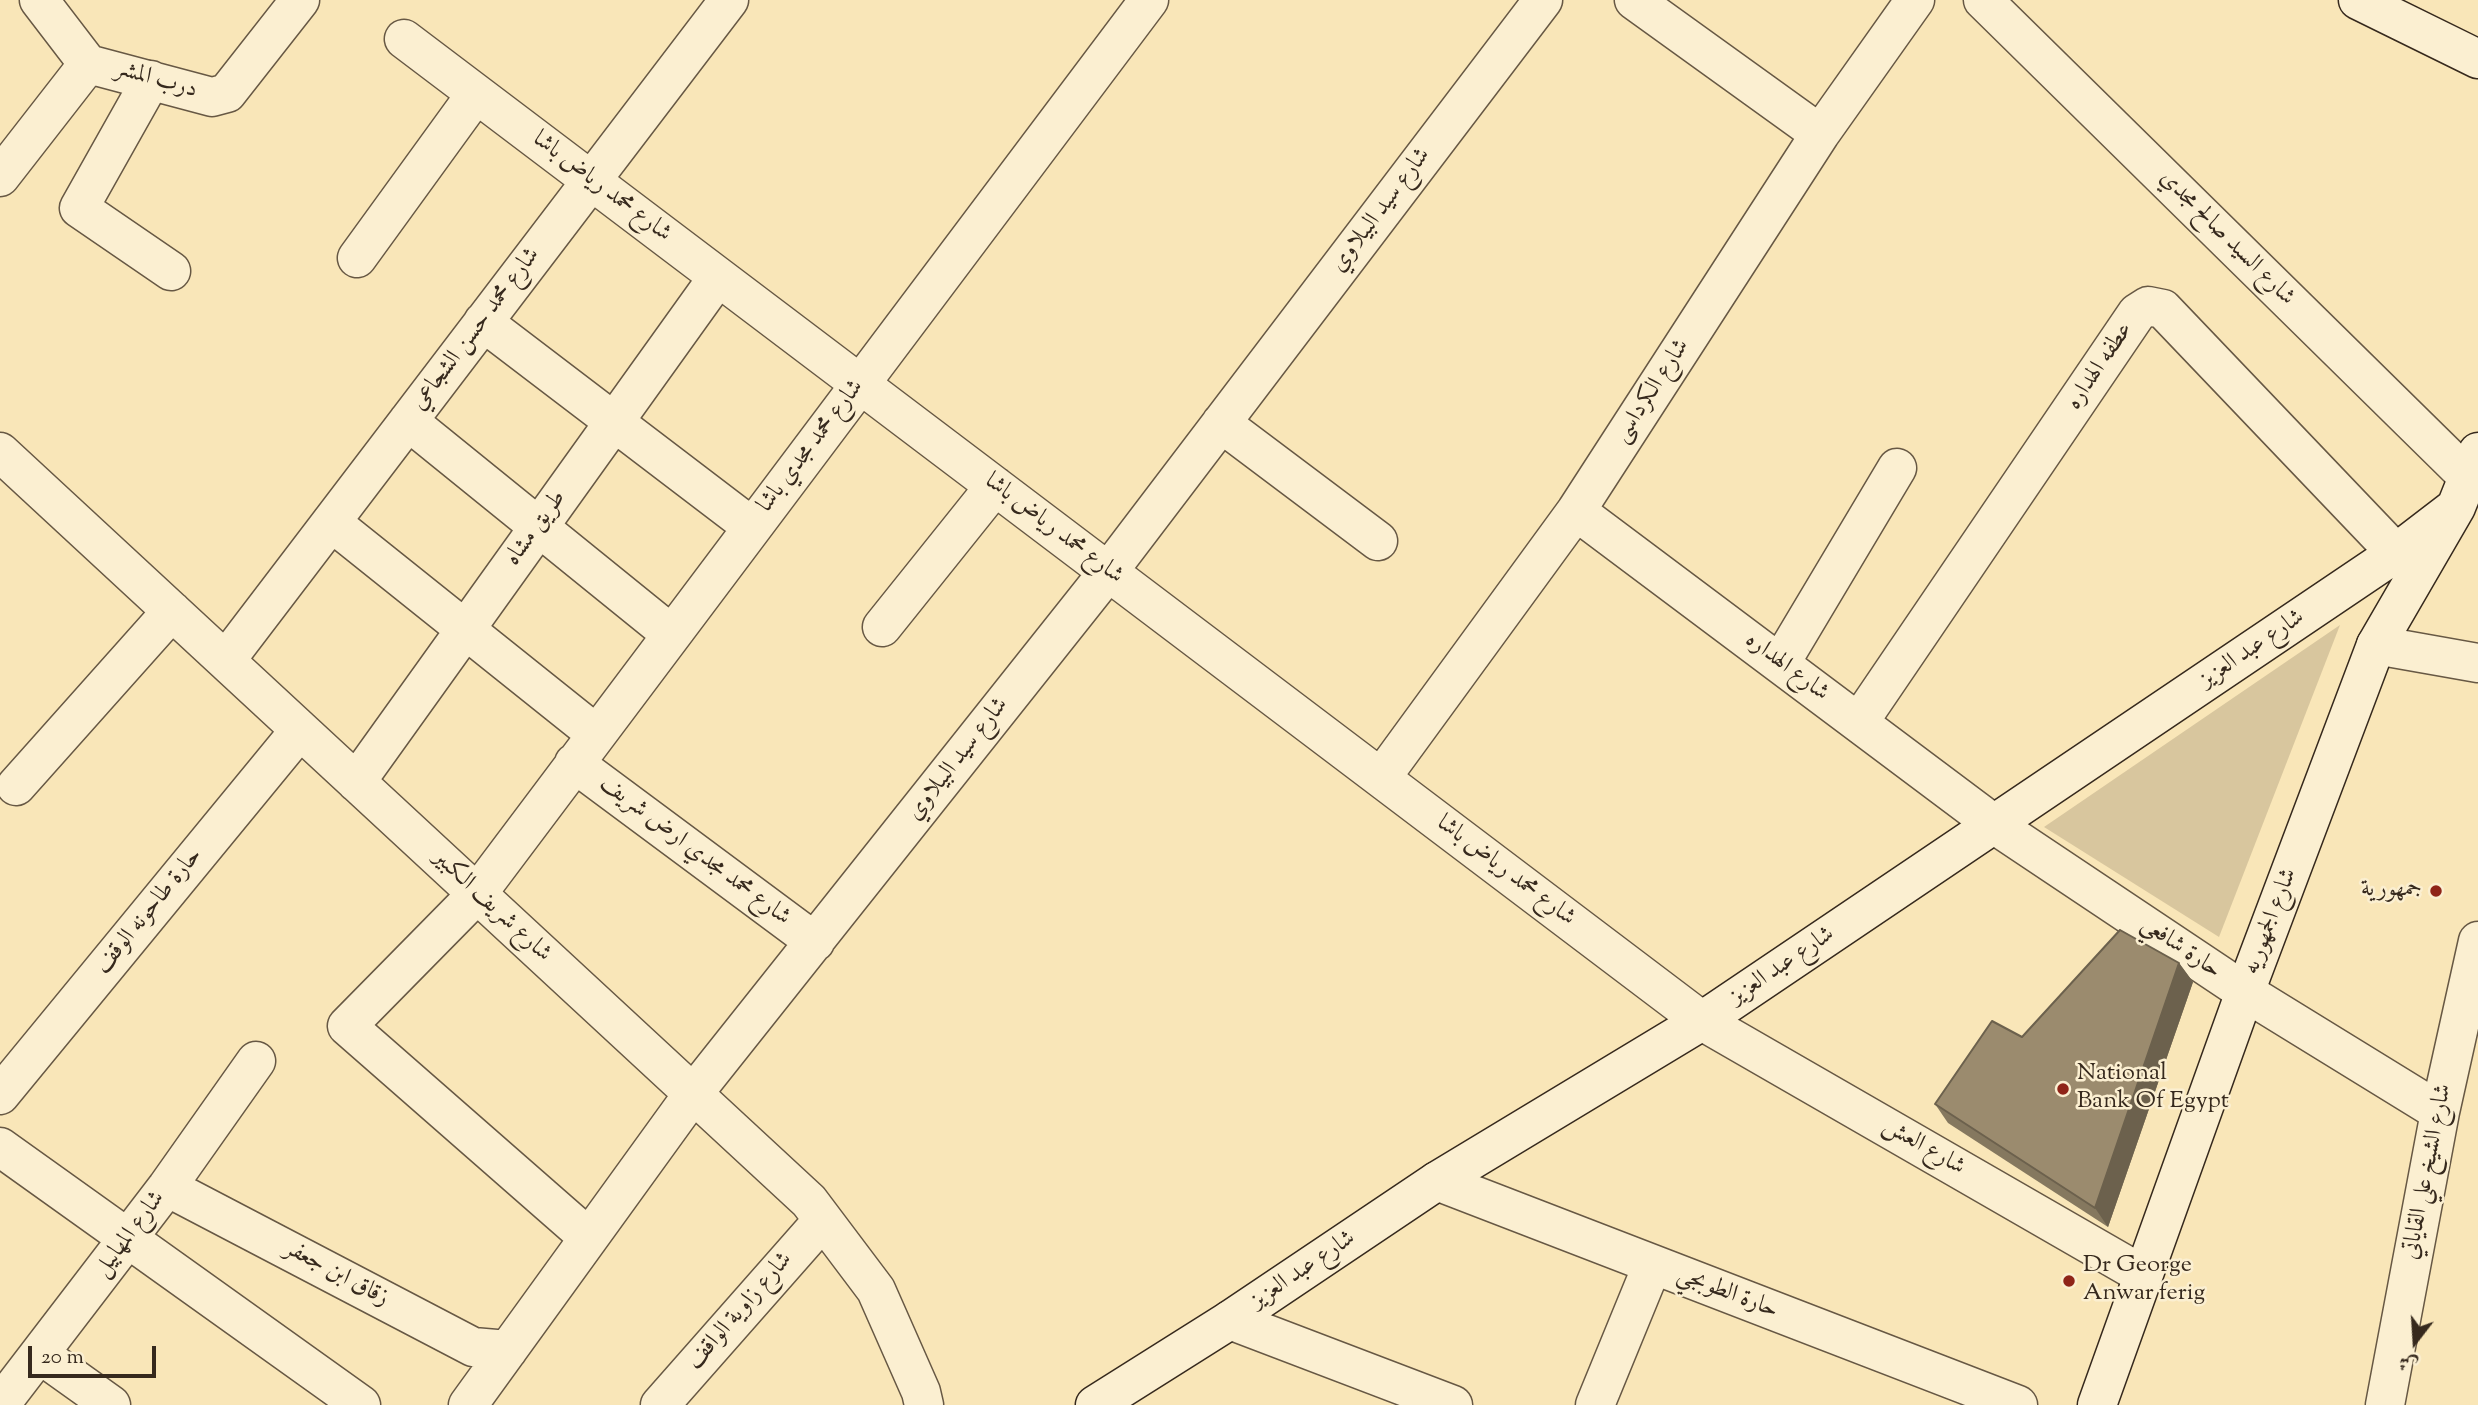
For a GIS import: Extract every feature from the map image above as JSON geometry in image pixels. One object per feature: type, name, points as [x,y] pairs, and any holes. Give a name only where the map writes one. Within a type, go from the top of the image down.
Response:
[{"type":"street","name":"درب المشر","points":[[39,0],[88,64],[212,97],[226,93],[300,0]]},
{"type":"street","name":"شارع محمد حسن الشجاعي","points":[[226,660],[729,0]]},
{"type":"street","name":"شارع محمد مجدي باشا","points":[[477,894],[1149,0]]},
{"type":"street","name":"شارع سيد البيلاوي","points":[[693,1094],[1108,572],[1543,0]]},
{"type":"street","points":[[1634,0],[1820,134]]},
{"type":"street","name":"شارع الكرداسى","points":[[1381,778],[1576,511],[1820,134],[1915,0]]},
{"type":"street","name":"شارع السيد صالح مجدي","points":[[1983,0],[2467,479]]},
{"type":"street","points":[[2358,0],[2478,59]]},
{"type":"street","name":"شارع محمد رياض باشا","points":[[404,39],[1702,1021]]},
{"type":"street","points":[[0,177],[88,64]]},
{"type":"street","points":[[151,80],[79,208],[171,271]]},
{"type":"street","points":[[356,258],[476,94]]},
{"type":"street","name":"طريق مشاه","points":[[356,782],[718,277]]},
{"type":"street","name":"عطفه الهداره","points":[[1858,722],[2137,313],[2148,306],[2164,309],[2396,553]]},
{"type":"street","points":[[483,322],[752,527]]},
{"type":"street","points":[[408,421],[671,634]]},
{"type":"street","points":[[1221,423],[1378,541]]},
{"type":"street","name":"شارع شريف الكبير","points":[[1,454],[808,1201],[877,1290],[921,1392],[924,1405]]},
{"type":"street","points":[[1780,664],[1897,468]]},
{"type":"street","name":"شارع عبد العزيز","points":[[1095,1405],[1230,1320],[1437,1181],[1702,1021],[1995,825],[2396,553],[2467,479]]},
{"type":"street","name":"شارع الجمهوريه","points":[[2097,1405],[2245,992],[2376,645],[2467,479]]},
{"type":"street","points":[[882,627],[995,486]]},
{"type":"street","name":"شارع الهداره","points":[[1576,511],[1995,825]]},
{"type":"street","name":"شارع محمد مجدي ارض شريف","points":[[331,522],[465,629],[585,749],[815,942]]},
{"type":"street","points":[[16,786],[172,611]]},
{"type":"street","points":[[2376,645],[2478,663]]},
{"type":"street","name":"حارة طاحونه الوقف","points":[[0,1095],[300,730]]},
{"type":"street","name":"حارة شافعي","points":[[1995,825],[2245,992],[2440,1112]]},
{"type":"street","points":[[477,894],[347,1026],[589,1238]]},
{"type":"street","name":"شارع الشيخ علي القاياتي","points":[[2385,1405],[2440,1112],[2478,941]]},
{"type":"street","name":"شارع العش","points":[[1702,1021],[2143,1275]]},
{"type":"street","name":"شارع المهابيل","points":[[0,1405],[167,1187],[256,1061]]},
{"type":"street","points":[[468,1405],[693,1094]]},
{"type":"street","points":[[0,1147],[361,1405]]},
{"type":"street","name":"حارة الطوبجي","points":[[1437,1181],[2018,1405]]},
{"type":"street","name":"زقاق ابن جعفر","points":[[167,1187],[473,1347],[508,1350]]},
{"type":"street","name":"شارع زاوية الواقف","points":[[660,1405],[823,1220]]},
{"type":"street","points":[[1595,1405],[1652,1266]]},
{"type":"street","points":[[1230,1320],[1453,1405]]},
{"type":"street","points":[[41,1354],[111,1405]]},
{"type":"shaded area","points":[[2340,625],[2219,937],[2044,827]]},
{"type":"building","name":"National Bank Of Egypt","points":[[2120,930],[2179,963],[2095,1208],[1935,1104],[1992,1021],[2022,1037]]},
{"type":"place","name":"جمهورية","points":[[2436,891]]},
{"type":"place","name":"National Bank Of Egypt","points":[[2063,1089]]},
{"type":"place","name":"Dr George Anwar ferig","points":[[2069,1281]]}]
